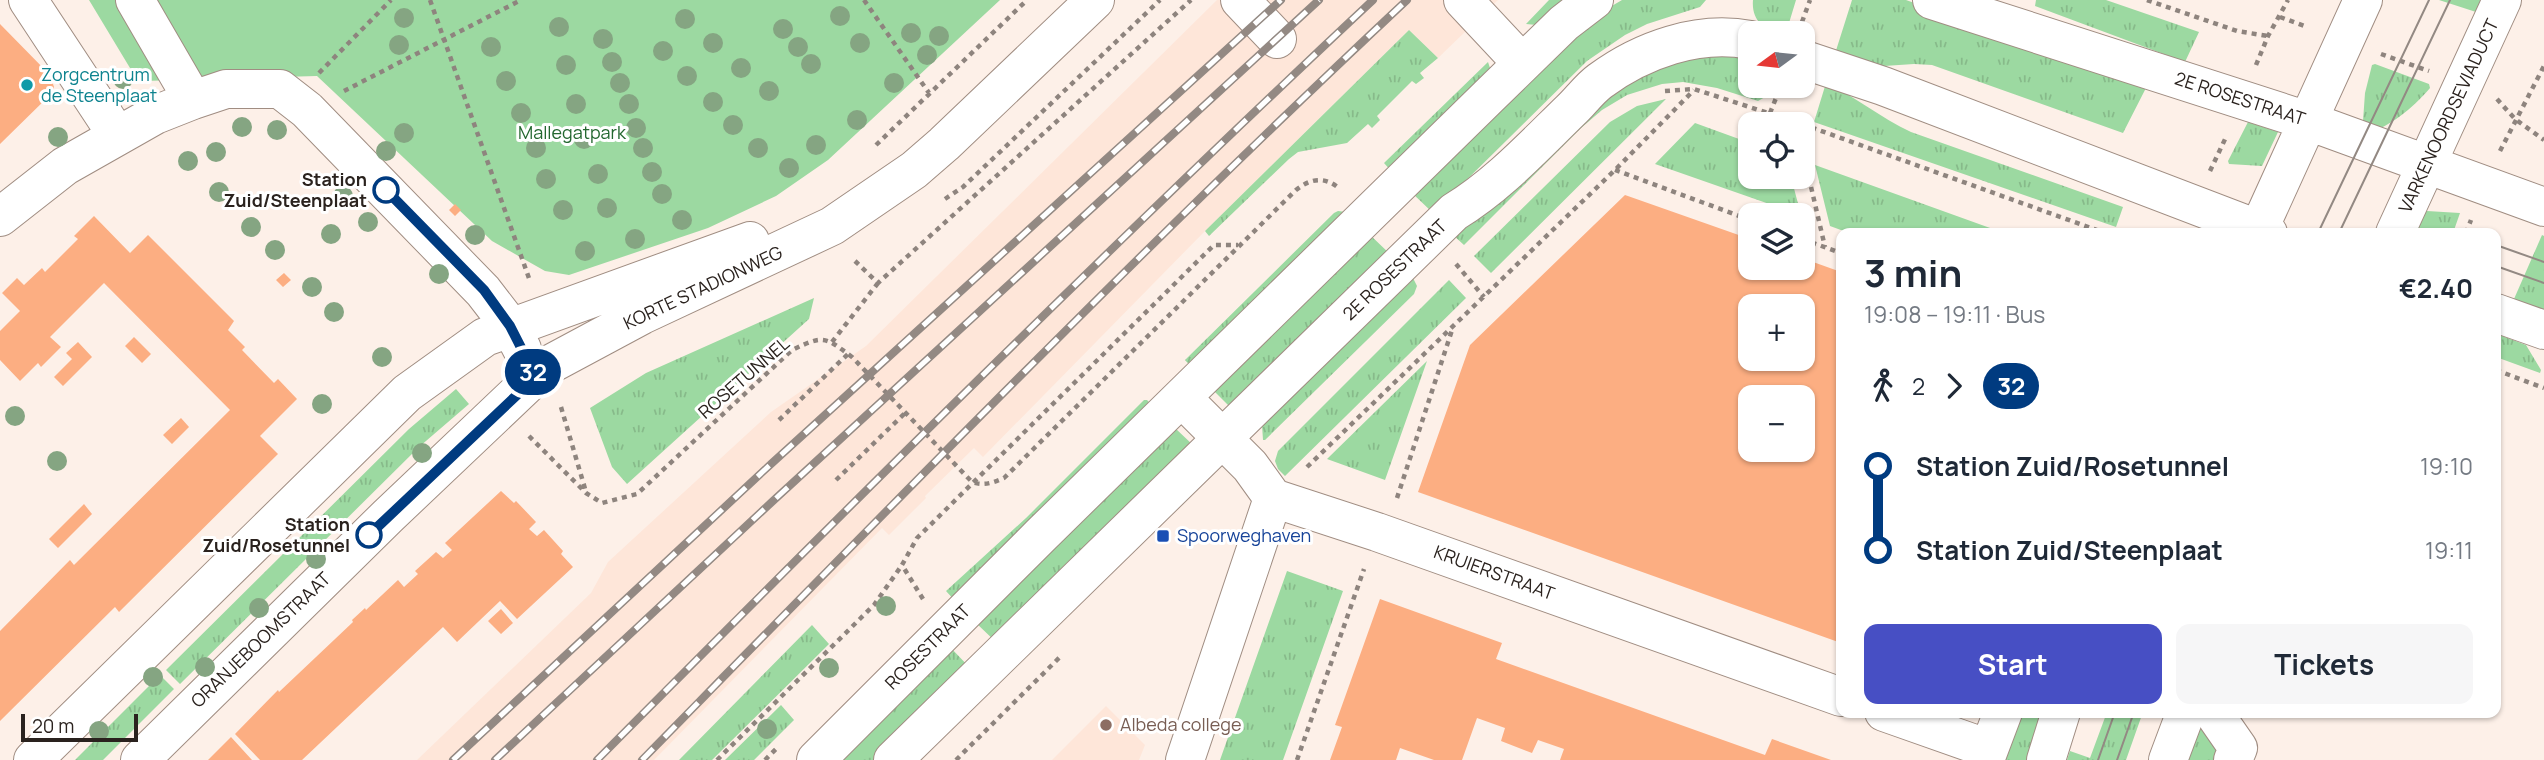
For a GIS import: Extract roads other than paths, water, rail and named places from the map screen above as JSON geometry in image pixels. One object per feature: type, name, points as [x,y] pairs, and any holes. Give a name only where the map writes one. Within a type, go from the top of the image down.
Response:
[{"type":"street","points":[[28,0],[117,135]]},
{"type":"street","points":[[135,0],[193,100]]},
{"type":"street","name":"KORTE STADIONWEG","points":[[536,377],[545,367],[642,315],[832,226],[914,170],[1095,0]]},
{"type":"street","points":[[1240,0],[1277,39]]},
{"type":"street","points":[[1463,0],[1522,63]]},
{"type":"street","points":[[1185,760],[1273,498],[1250,467],[1182,398],[1522,63],[1564,23],[1594,0]]},
{"type":"street","name":"2E ROSESTRAAT","points":[[1932,0],[2006,12],[2160,72],[2308,121],[2544,207]]},
{"type":"street","points":[[2263,228],[2363,0]]},
{"type":"street","name":"VARKENOORDSEVIADUCT","points":[[2397,228],[2502,0]]},
{"type":"street","name":"2E ROSESTRAAT","points":[[893,760],[1454,212],[1482,194],[1599,82],[1646,55],[1675,43],[1706,37],[1738,38]]},
{"type":"street","points":[[1815,63],[1883,86],[2251,228]]},
{"type":"street","points":[[0,217],[65,166],[155,115],[226,89],[280,89],[300,104],[484,290],[526,320],[536,377]]},
{"type":"street","name":"KORTE STADIONWEG","points":[[526,320],[871,199]]},
{"type":"street","points":[[2501,315],[2541,335]]},
{"type":"street","points":[[33,760],[407,393],[485,337],[526,320]]},
{"type":"street","name":"ORANJEBOOMSTRAAT","points":[[140,760],[388,516],[536,377]]},
{"type":"street","name":"ROSESTRAAT","points":[[816,760],[1182,398]]},
{"type":"street","name":"KRUIERSTRAAT","points":[[1273,498],[1377,532],[1836,695]]},
{"type":"street","points":[[1898,718],[1987,755],[2001,718]]},
{"type":"street","points":[[2046,760],[2059,718]]},
{"type":"street","points":[[2168,760],[2184,718]]},
{"type":"street","points":[[2217,718],[2238,748],[2233,760]]},
{"type":"tram line","points":[[2320,228],[2429,0]]},
{"type":"tram line","points":[[2341,228],[2450,0]]},
{"type":"tram line","points":[[2501,247],[2544,262]]},
{"type":"tram line","points":[[2501,268],[2544,283]]},
{"type":"tram line","points":[[2098,760],[2113,718]]},
{"type":"tram line","points":[[2117,760],[2132,718]]},
{"type":"railway","points":[[453,760],[771,464],[1281,0]]},
{"type":"railway","points":[[495,760],[1319,0]]},
{"type":"railway","points":[[597,760],[981,377],[1373,0]]},
{"type":"railway","points":[[642,760],[925,471],[1116,281],[1407,0]]},
{"type":"place","name":"Zorgcentrum de Steenplaat","points":[[27,85]]},
{"type":"place","name":"Station Zuid/Steenplaat","points":[[386,190]]},
{"type":"place","name":"Station Zuid/Rosetunnel","points":[[369,535]]},
{"type":"place","name":"Spoorweghaven","points":[[1163,536]]},
{"type":"place","name":"Albeda college","points":[[1106,725]]},
{"type":"park label","name":"Mallegatpark","points":[[572,133]]}]
